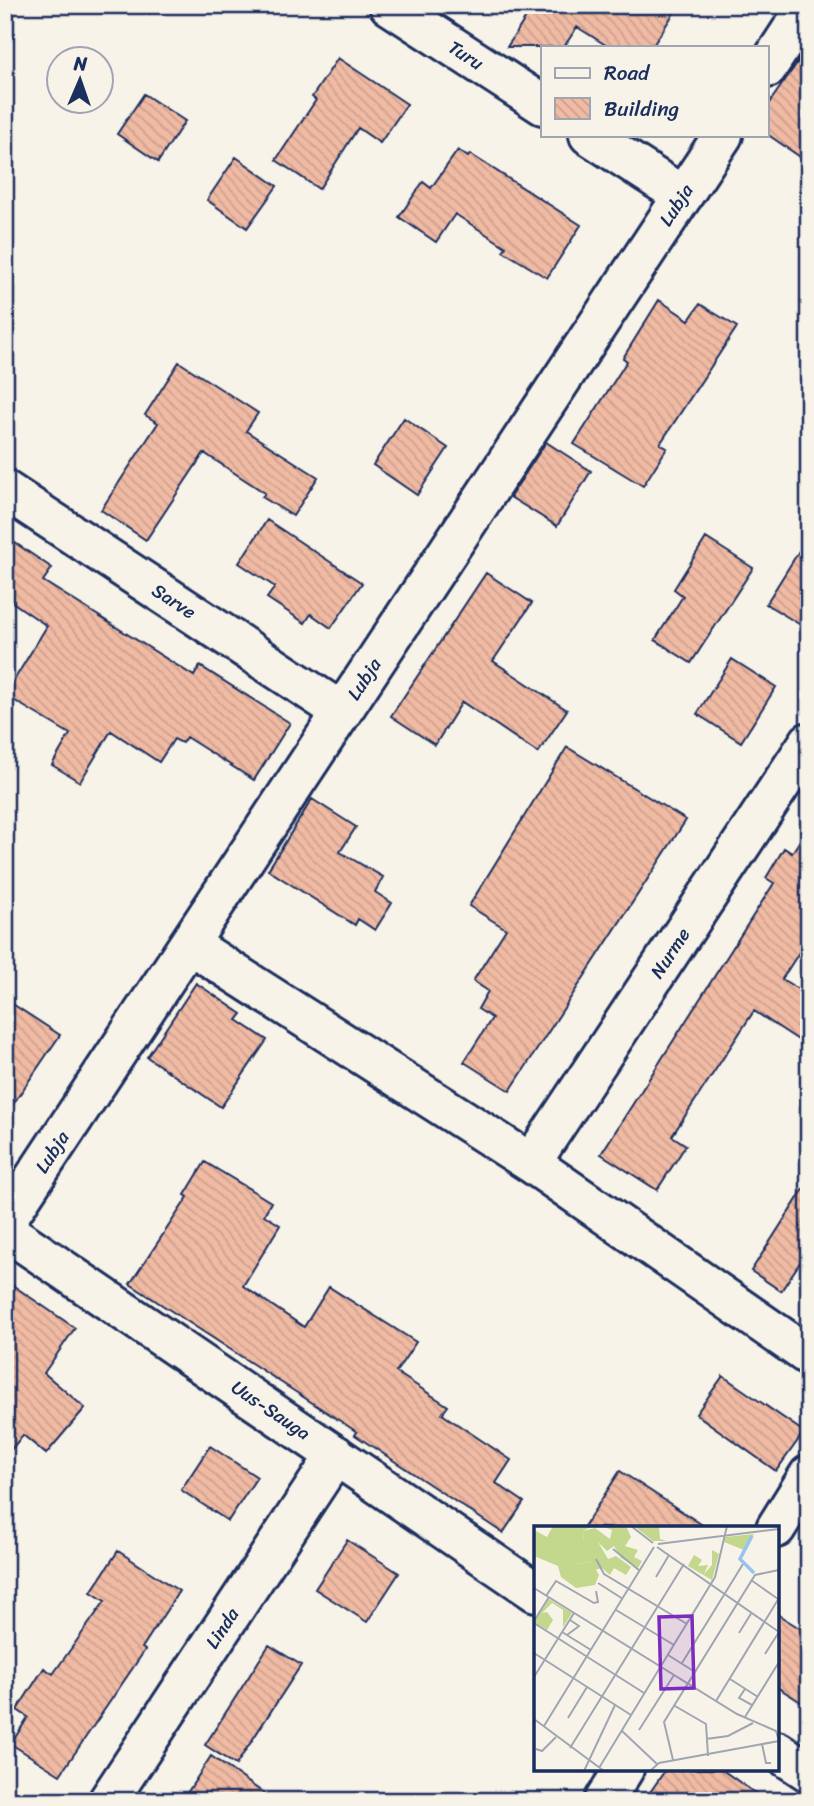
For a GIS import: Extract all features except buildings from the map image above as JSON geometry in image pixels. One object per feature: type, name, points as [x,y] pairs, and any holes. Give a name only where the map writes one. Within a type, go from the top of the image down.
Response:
[{"type":"street","name":"Turu","points":[[389,5],[541,104]]},
{"type":"street","points":[[768,66],[808,5]]},
{"type":"street","points":[[591,136],[683,196]]},
{"type":"street","name":"Lubja","points":[[5,1222],[722,136]]},
{"type":"street","name":"Sarve","points":[[5,490],[342,712]]},
{"type":"street","name":"Nurme","points":[[531,1163],[809,742]]},
{"type":"street","points":[[188,944],[531,1163],[809,1356]]},
{"type":"street","name":"Uus-Sauga","points":[[5,1230],[534,1591]]},
{"type":"street","name":"Linda","points":[[108,1801],[336,1455]]},
{"type":"street","points":[[777,1526],[809,1475]]},
{"type":"street","points":[[779,1752],[809,1772]]},
{"type":"street","points":[[604,1801],[623,1771]]}]
